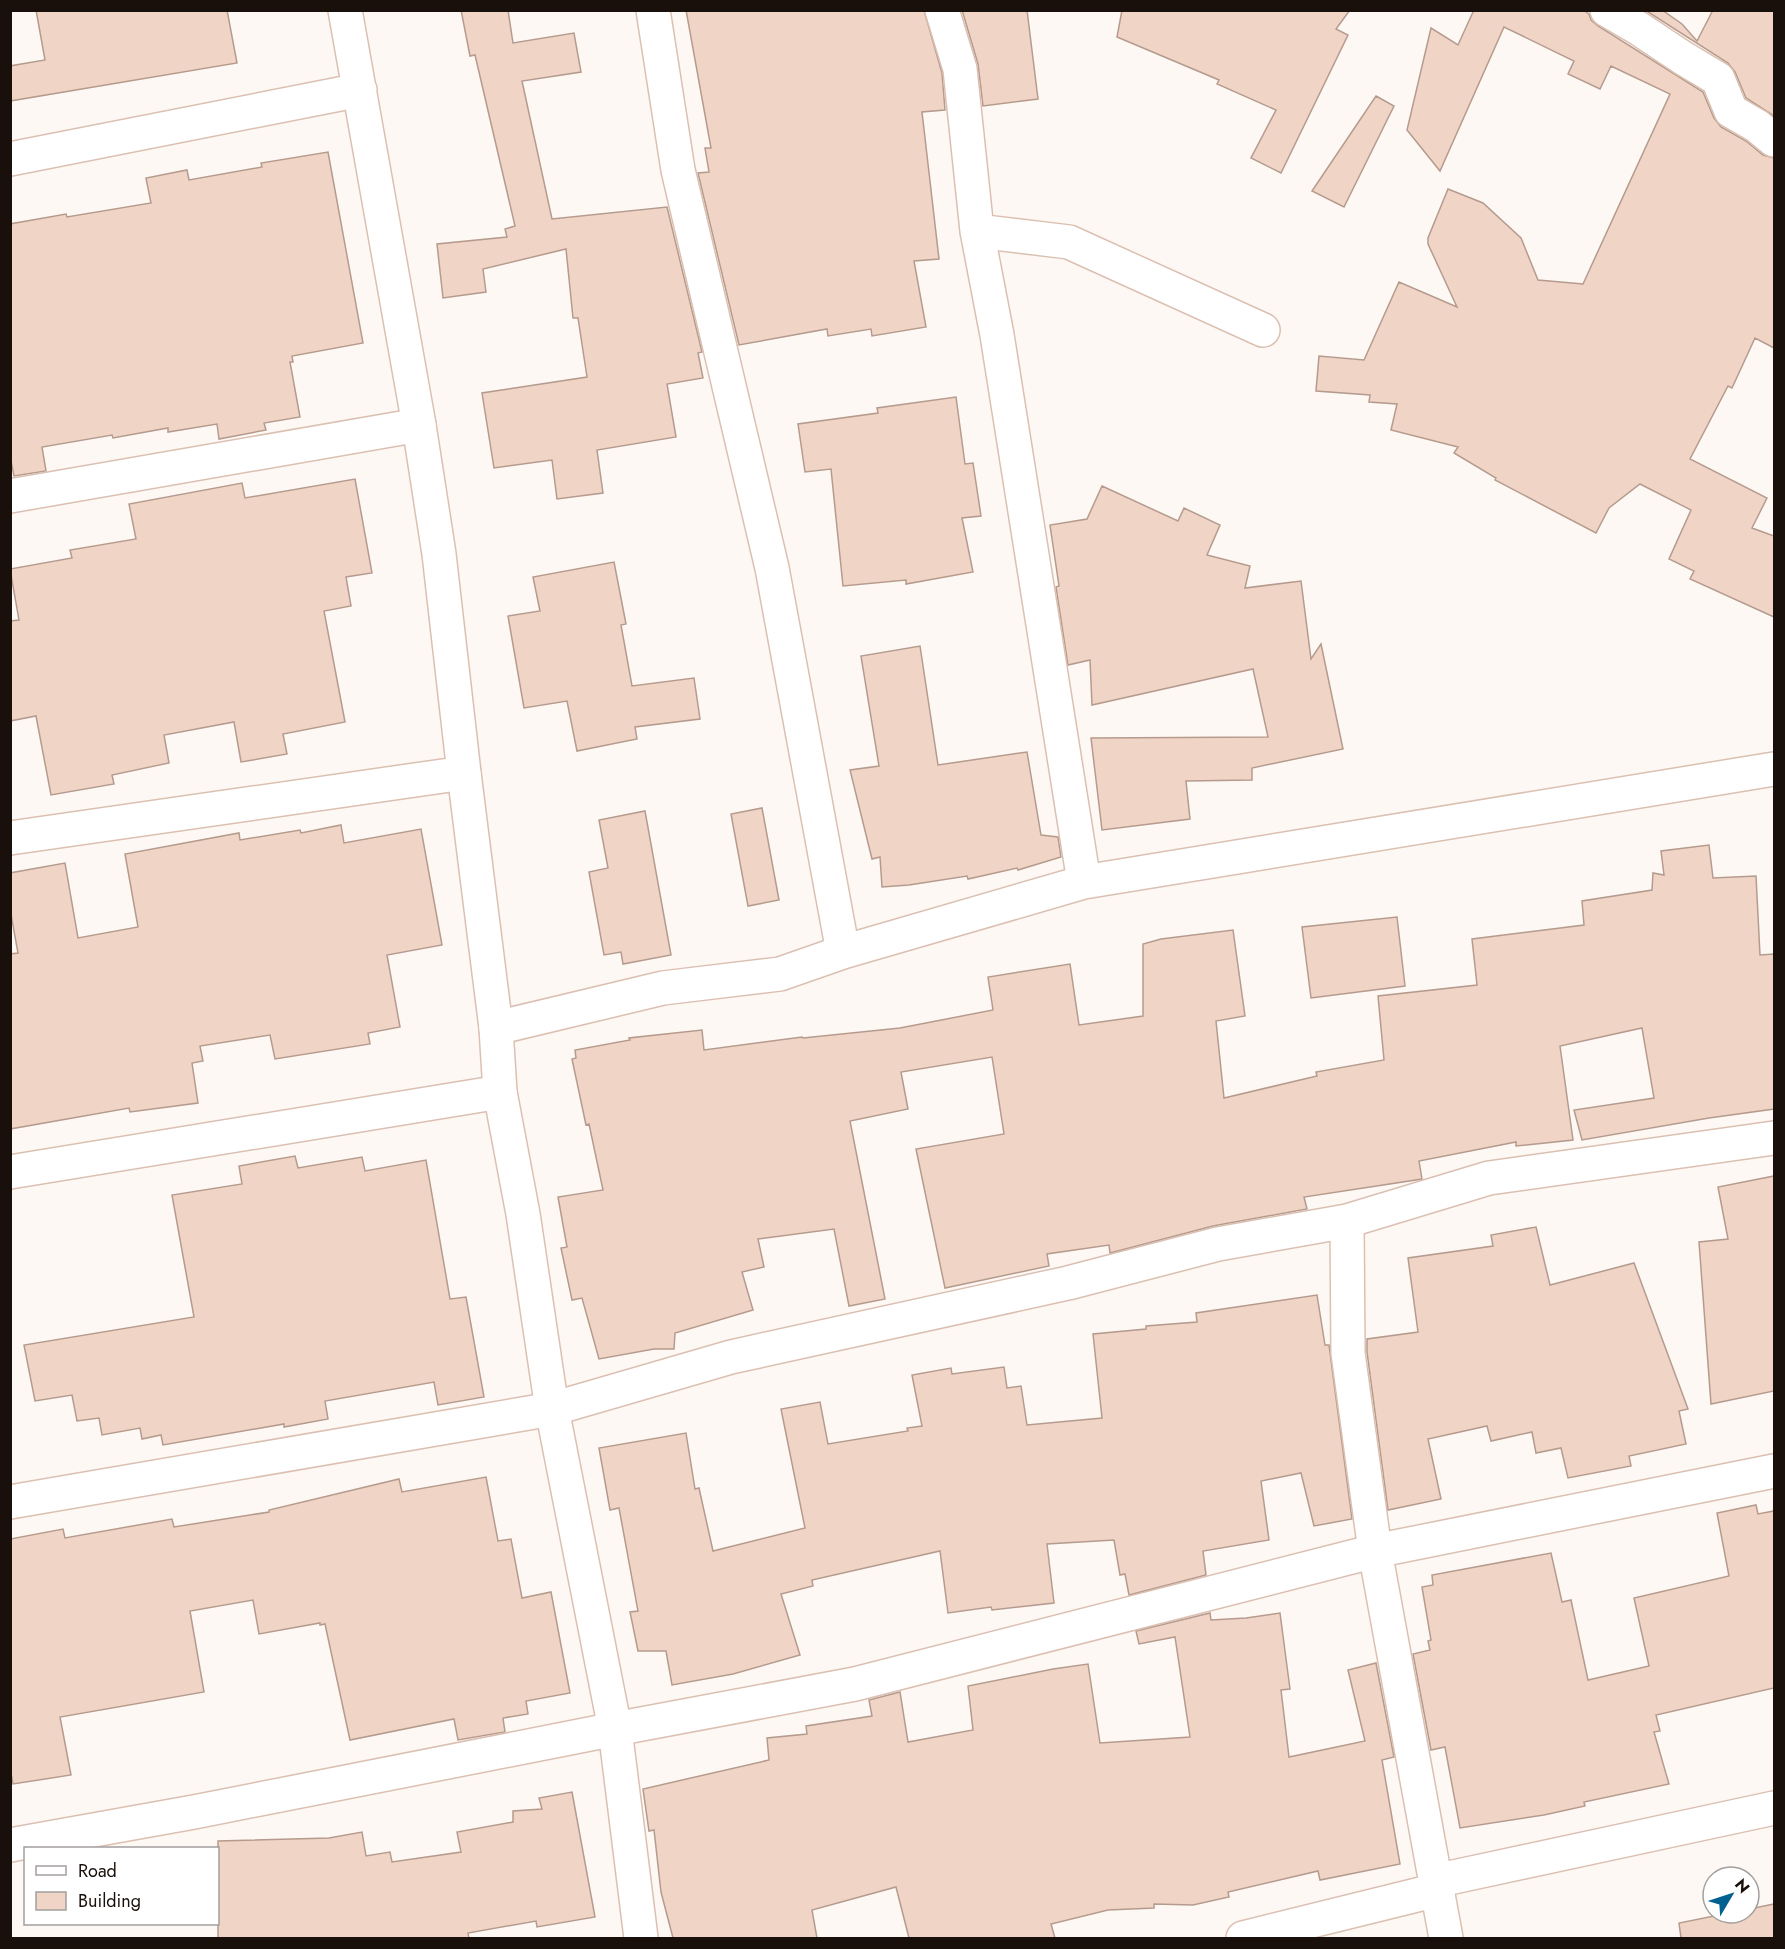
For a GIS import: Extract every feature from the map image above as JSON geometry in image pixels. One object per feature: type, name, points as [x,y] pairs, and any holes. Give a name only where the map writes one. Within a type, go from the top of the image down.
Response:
[{"type":"street","points":[[345,10],[419,425],[441,566],[496,1028],[500,1092],[523,1214],[552,1409],[615,1729],[641,1938]]},
{"type":"street","points":[[653,10],[678,170],[772,568],[843,952]]},
{"type":"street","points":[[942,10],[960,69],[977,231],[999,347],[1084,882]]},
{"type":"street","points":[[1608,10],[1718,79],[1731,111],[1757,126],[1774,140]]},
{"type":"street","points":[[10,159],[360,90]]},
{"type":"street","points":[[977,231],[1069,242],[1263,330]]},
{"type":"street","points":[[10,496],[419,425]]},
{"type":"street","points":[[496,1028],[663,988],[780,974],[843,952],[1084,882],[1774,769]]},
{"type":"street","points":[[10,838],[464,773]]},
{"type":"street","points":[[10,1172],[500,1092]]},
{"type":"street","points":[[10,1502],[552,1409],[731,1357],[1068,1283],[1218,1244],[1347,1221],[1489,1178],[1774,1138]]},
{"type":"street","points":[[1347,1221],[1348,1353],[1375,1551],[1446,1938]]},
{"type":"street","points":[[10,1845],[194,1812],[855,1684],[1375,1551],[1774,1471]]},
{"type":"street","points":[[1243,1938],[1436,1886],[1774,1808]]},
{"type":"building","points":[[36,10],[227,10],[237,63],[10,101],[10,66],[45,60]]},
{"type":"building","points":[[461,10],[508,10],[513,43],[574,33],[581,72],[522,81],[552,219],[667,207],[702,352],[698,353],[703,378],[667,384],[676,437],[597,450],[603,493],[557,499],[552,460],[494,468],[482,393],[587,377],[578,318],[573,318],[566,249],[483,269],[486,292],[443,298],[437,244],[507,237],[505,229],[515,226],[475,55],[470,56]]},
{"type":"building","points":[[686,10],[924,10],[942,73],[945,110],[922,112],[939,259],[914,261],[926,327],[872,336],[871,329],[828,336],[827,329],[739,345],[698,173],[709,172],[705,148],[711,148]]},
{"type":"building","points":[[962,10],[1027,10],[1038,99],[983,106],[978,64]]},
{"type":"building","points":[[1122,10],[1350,10],[1336,29],[1348,35],[1281,173],[1251,158],[1276,110],[1217,84],[1219,80],[1117,37]]},
{"type":"building","points":[[1471,10],[1583,10],[1598,26],[1703,92],[1714,118],[1721,127],[1746,141],[1763,155],[1774,158],[1774,348],[1755,338],[1732,388],[1728,386],[1690,459],[1767,498],[1752,528],[1774,536],[1774,617],[1690,579],[1694,571],[1669,559],[1691,510],[1640,484],[1609,508],[1596,533],[1495,480],[1496,478],[1454,453],[1458,447],[1391,430],[1397,404],[1369,402],[1370,395],[1316,391],[1319,356],[1364,360],[1399,282],[1457,307],[1428,244],[1428,238],[1448,189],[1483,203],[1521,238],[1538,280],[1583,284],[1670,94],[1611,66],[1600,89],[1568,74],[1574,61],[1504,27],[1440,171],[1407,130],[1431,28],[1458,45],[1473,12]]},
{"type":"building","points":[[1645,10],[1662,10],[1682,24],[1697,41],[1713,10],[1774,10],[1774,116],[1746,98],[1735,72],[1728,63]]},
{"type":"building","points":[[1376,96],[1394,106],[1344,207],[1312,191]]},
{"type":"building","points":[[328,152],[363,343],[292,356],[293,362],[290,362],[300,417],[264,423],[266,430],[219,439],[217,424],[168,432],[168,428],[113,438],[112,435],[42,447],[46,471],[14,476],[10,456],[10,224],[151,203],[146,178],[187,170],[189,180],[262,167],[261,163]]},
{"type":"building","points":[[956,397],[965,464],[973,463],[981,516],[962,518],[973,572],[906,584],[906,580],[843,586],[831,469],[805,472],[798,424],[878,413],[877,408]]},
{"type":"building","points":[[355,479],[372,573],[346,577],[351,606],[324,611],[345,722],[283,734],[287,754],[241,762],[234,722],[164,735],[169,763],[112,775],[114,784],[51,795],[36,716],[10,721],[10,621],[19,620],[10,569],[72,558],[70,550],[136,539],[129,504],[242,483],[245,498]]},
{"type":"building","points":[[1102,486],[1178,521],[1184,508],[1220,525],[1207,555],[1250,566],[1245,588],[1301,581],[1311,659],[1321,644],[1343,749],[1252,768],[1252,780],[1186,781],[1190,819],[1102,830],[1091,738],[1268,737],[1253,669],[1092,705],[1090,660],[1068,665],[1056,587],[1059,586],[1050,525],[1087,519]]},
{"type":"building","points":[[614,562],[626,624],[621,625],[632,686],[694,678],[700,719],[635,727],[637,739],[577,751],[567,701],[524,708],[508,616],[540,611],[533,577]]},
{"type":"building","points":[[920,646],[938,765],[1027,752],[1041,835],[1058,837],[1061,857],[1018,870],[1017,868],[968,879],[967,876],[882,887],[880,857],[872,859],[850,770],[879,766],[861,656]]},
{"type":"building","points":[[762,808],[779,900],[748,906],[731,814]]},
{"type":"building","points":[[645,811],[671,955],[623,964],[621,952],[604,955],[589,872],[608,868],[599,820]]},
{"type":"building","points":[[341,825],[344,843],[421,829],[442,945],[387,955],[400,1027],[368,1033],[370,1044],[275,1059],[270,1035],[200,1046],[203,1061],[192,1063],[198,1103],[130,1112],[129,1108],[10,1129],[10,954],[18,953],[10,909],[10,873],[65,863],[78,938],[138,927],[125,854],[239,833],[240,840],[300,830],[301,833]]},
{"type":"building","points":[[1709,845],[1713,878],[1756,876],[1760,955],[1774,954],[1774,1109],[1582,1140],[1574,1110],[1654,1098],[1642,1028],[1560,1046],[1573,1140],[1516,1146],[1516,1142],[1419,1161],[1422,1179],[1304,1197],[1307,1209],[1213,1226],[1110,1253],[1109,1245],[1047,1254],[1049,1266],[945,1288],[916,1149],[1004,1134],[992,1057],[901,1072],[908,1109],[850,1121],[885,1299],[849,1306],[834,1229],[758,1239],[764,1267],[742,1272],[753,1310],[675,1333],[674,1349],[654,1349],[599,1359],[582,1298],[572,1300],[561,1248],[567,1247],[558,1197],[603,1190],[572,1059],[576,1058],[575,1050],[630,1040],[629,1038],[702,1030],[704,1050],[802,1037],[900,1028],[993,1010],[988,977],[1070,964],[1079,1025],[1143,1016],[1143,944],[1161,939],[1233,930],[1245,1016],[1216,1021],[1224,1098],[1317,1076],[1316,1072],[1384,1060],[1378,996],[1477,985],[1472,939],[1584,925],[1582,901],[1652,890],[1653,873],[1664,875],[1661,851]]},
{"type":"building","points":[[1397,917],[1405,986],[1311,998],[1302,927]]},
{"type":"building","points":[[295,1156],[298,1168],[362,1157],[365,1171],[426,1160],[450,1299],[466,1297],[484,1397],[438,1405],[434,1382],[325,1401],[328,1419],[284,1427],[284,1424],[163,1445],[161,1435],[142,1439],[140,1428],[102,1435],[99,1418],[77,1421],[72,1395],[35,1401],[24,1345],[194,1317],[172,1195],[242,1184],[239,1166]]},
{"type":"building","points":[[1774,1176],[1774,1391],[1711,1404],[1699,1242],[1728,1239],[1718,1187]]},
{"type":"building","points":[[1536,1227],[1550,1285],[1634,1263],[1688,1409],[1679,1411],[1686,1444],[1629,1456],[1631,1466],[1568,1478],[1561,1448],[1536,1453],[1532,1432],[1491,1441],[1487,1426],[1428,1439],[1441,1499],[1388,1510],[1367,1339],[1418,1332],[1408,1258],[1493,1246],[1491,1235]]},
{"type":"building","points":[[1317,1295],[1325,1345],[1329,1345],[1352,1519],[1314,1526],[1301,1473],[1261,1481],[1269,1540],[1203,1551],[1206,1575],[1129,1595],[1125,1574],[1120,1575],[1114,1540],[1047,1544],[1054,1603],[992,1610],[991,1607],[948,1613],[940,1551],[812,1580],[813,1586],[781,1594],[800,1655],[733,1674],[672,1685],[666,1651],[638,1651],[630,1612],[638,1611],[619,1508],[610,1510],[599,1448],[686,1433],[695,1489],[699,1488],[713,1551],[805,1528],[781,1409],[820,1402],[828,1444],[908,1431],[907,1428],[922,1426],[912,1375],[951,1368],[952,1374],[1004,1367],[1007,1388],[1021,1386],[1027,1425],[1102,1418],[1093,1334],[1146,1329],[1146,1326],[1197,1322],[1196,1313]]},
{"type":"building","points":[[486,1477],[498,1541],[511,1539],[522,1598],[551,1592],[570,1693],[526,1701],[528,1714],[503,1718],[505,1732],[458,1740],[454,1719],[350,1740],[325,1624],[259,1634],[253,1600],[190,1611],[204,1692],[60,1717],[71,1775],[13,1784],[10,1768],[10,1539],[63,1529],[65,1538],[172,1519],[174,1527],[269,1512],[269,1510],[399,1479],[402,1492]]},
{"type":"building","points":[[1756,1505],[1758,1514],[1774,1511],[1774,1688],[1656,1715],[1660,1731],[1654,1732],[1669,1784],[1584,1802],[1585,1806],[1544,1815],[1460,1828],[1445,1747],[1431,1750],[1413,1654],[1430,1650],[1428,1641],[1431,1640],[1422,1587],[1433,1585],[1432,1575],[1551,1553],[1562,1602],[1571,1600],[1588,1680],[1649,1666],[1634,1598],[1729,1576],[1717,1513]]},
{"type":"building","points":[[1210,1613],[1211,1620],[1280,1613],[1290,1689],[1281,1690],[1289,1757],[1365,1741],[1348,1670],[1376,1663],[1394,1757],[1382,1760],[1400,1864],[1320,1880],[1318,1871],[1228,1892],[1229,1897],[1193,1905],[1154,1904],[1154,1908],[1108,1910],[1051,1924],[1055,1938],[909,1938],[896,1887],[812,1910],[817,1938],[673,1938],[661,1892],[654,1830],[649,1831],[643,1789],[769,1760],[767,1738],[807,1734],[806,1726],[872,1716],[869,1700],[900,1692],[908,1742],[973,1730],[968,1686],[1088,1664],[1100,1743],[1190,1737],[1175,1637],[1139,1644],[1136,1631]]},
{"type":"building","points":[[572,1792],[595,1917],[537,1927],[536,1921],[468,1933],[469,1938],[218,1938],[218,1841],[329,1838],[362,1832],[366,1856],[390,1852],[392,1862],[461,1852],[457,1832],[513,1822],[513,1811],[542,1809],[539,1798]]},
{"type":"building","points":[[1774,1904],[1774,1938],[1681,1938],[1679,1923],[1701,1919],[1701,1925],[1761,1925],[1761,1907]]}]
